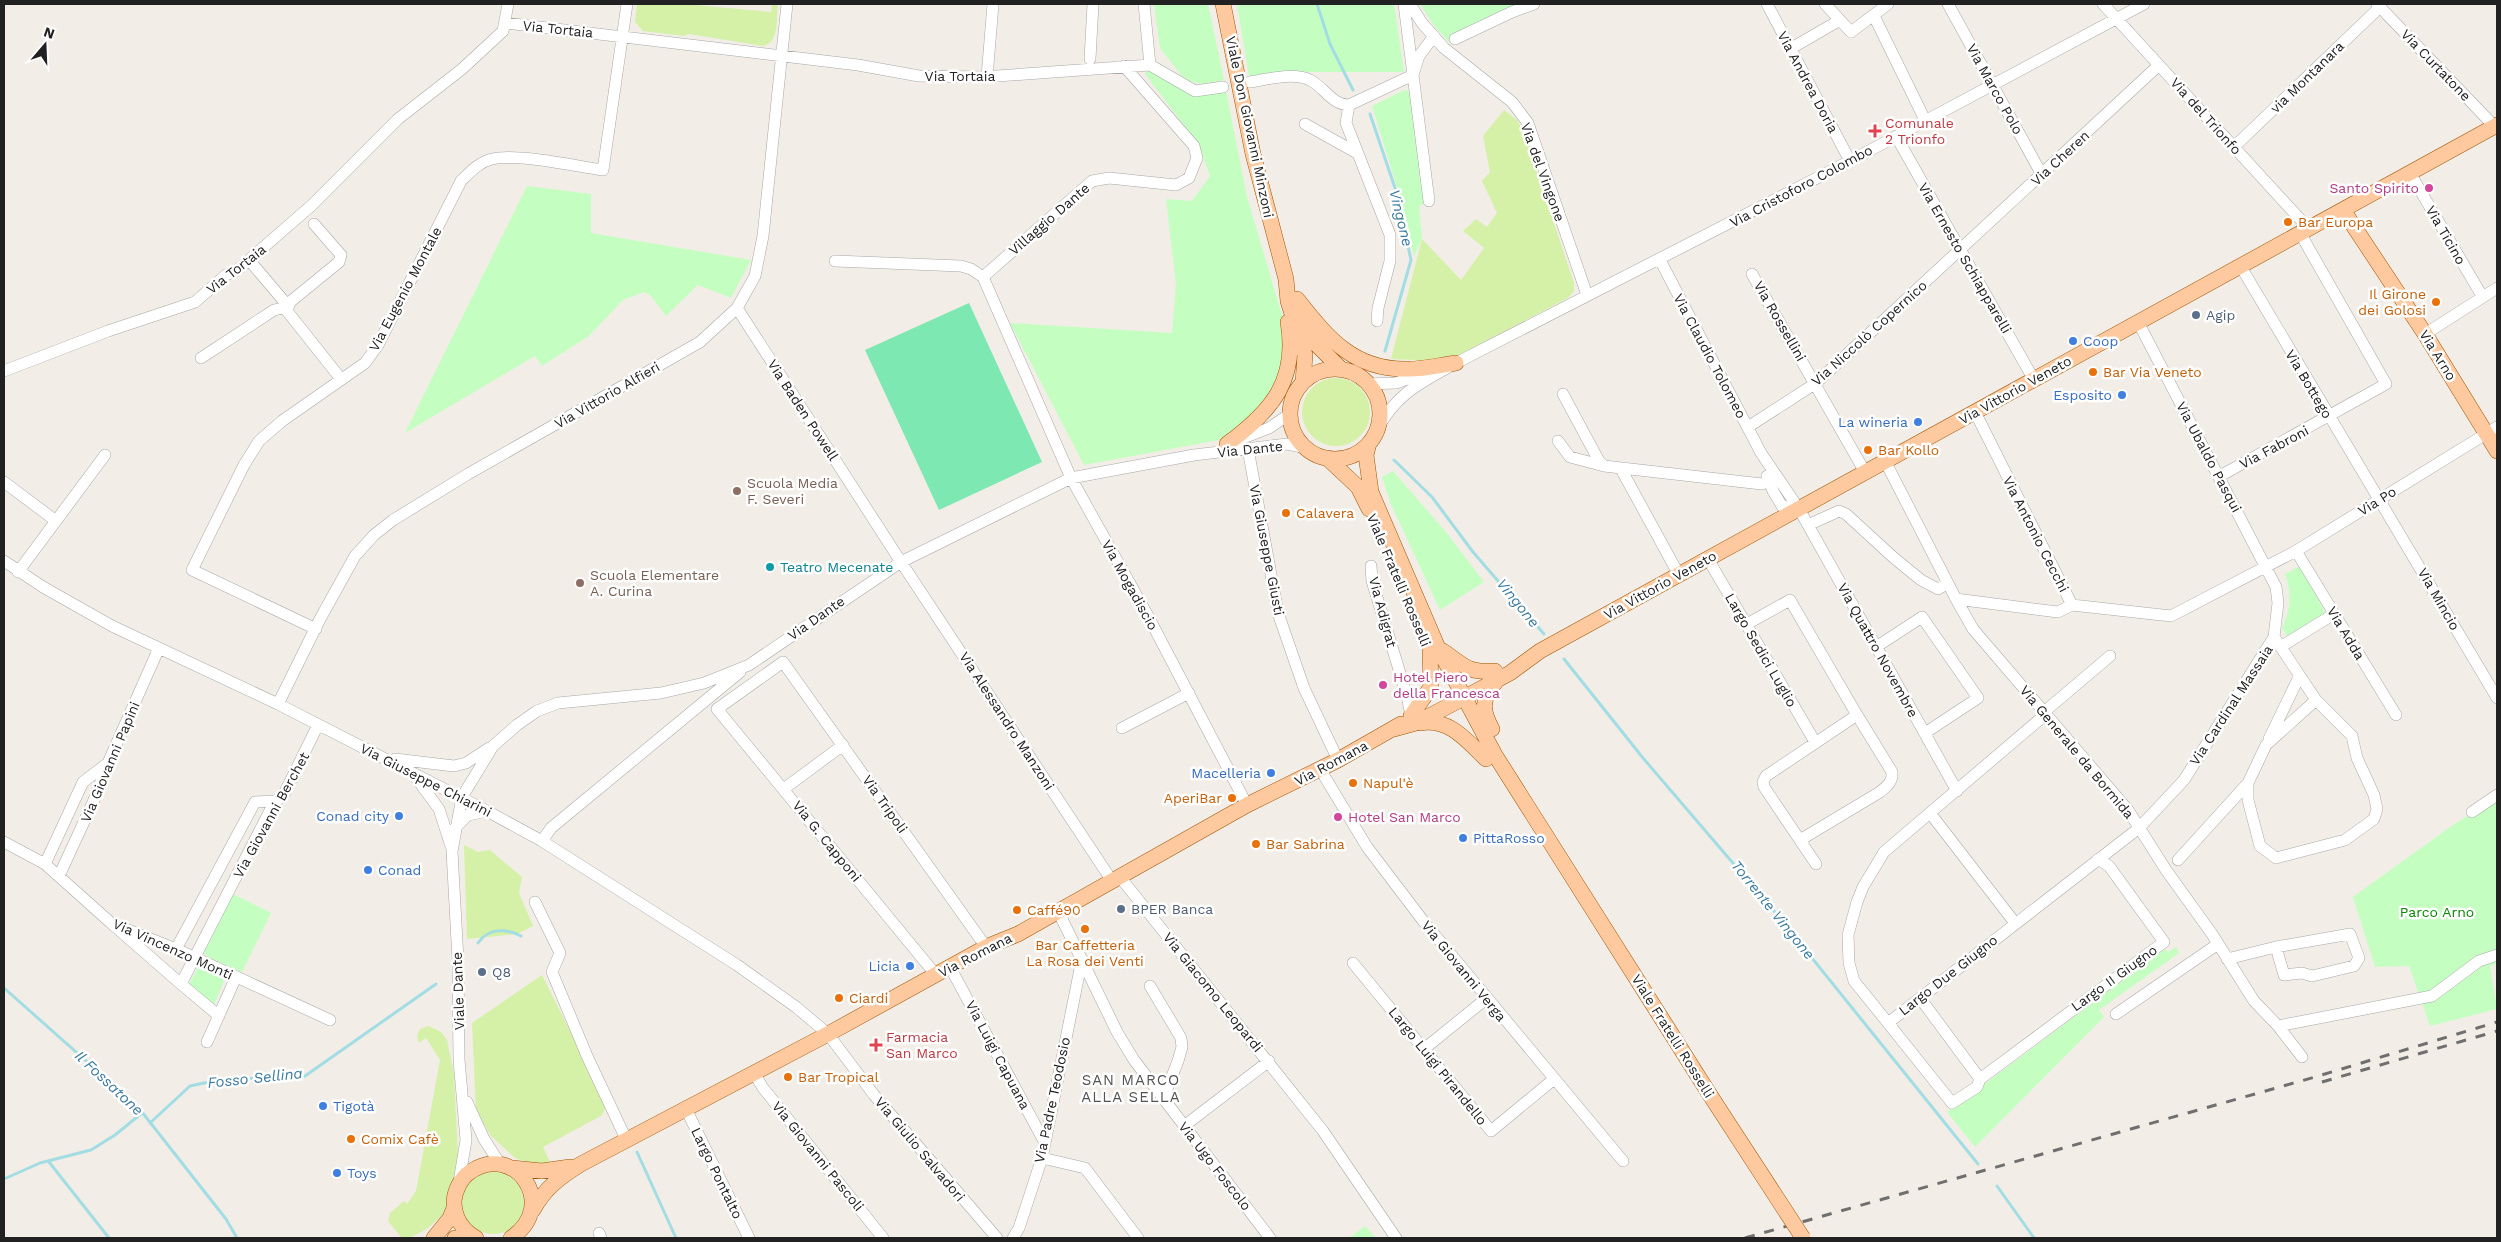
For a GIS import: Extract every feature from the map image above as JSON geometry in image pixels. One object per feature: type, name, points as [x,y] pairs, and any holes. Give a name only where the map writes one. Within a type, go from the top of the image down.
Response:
[{"type":"main road","name":"Viale Don Giovanni Minzoni","points":[[1223,4],[1253,154],[1293,300],[1305,355],[1303,382]]},
{"type":"main road","name":"Via Vittorio Veneto","points":[[1540,651],[2496,126]]},
{"type":"main road","name":"Via Arno","points":[[2343,210],[2425,334],[2492,430],[2497,451]]},
{"type":"main road","name":"Viale Don Giovanni Minzoni","points":[[1293,300],[1312,337],[1340,369]]},
{"type":"main road","points":[[1293,300],[1332,342],[1365,362],[1409,369],[1456,363]]},
{"type":"main road","points":[[1227,444],[1261,417],[1284,384],[1290,354],[1287,320],[1293,300]]},
{"type":"main road","points":[[1340,369],[1351,372],[1368,384],[1379,407],[1379,419],[1372,437],[1350,456],[1327,458],[1306,448],[1295,433],[1290,414],[1291,402],[1303,382],[1320,371],[1340,369]]},
{"type":"main road","name":"Viale Fratelli Rosselli","points":[[1372,437],[1366,456],[1371,492],[1434,650]]},
{"type":"main road","name":"Viale Fratelli Rosselli","points":[[1327,458],[1350,478],[1364,498],[1486,759],[1509,794],[1544,834]]},
{"type":"main road","points":[[1486,759],[1456,730],[1446,724],[1414,719],[1431,687],[1434,650],[1473,672],[1497,675],[1484,699],[1485,716],[1508,758],[1529,810]]},
{"type":"main road","name":"Via Romana","points":[[581,1164],[685,1107],[828,1034],[986,947],[1018,934],[1248,805],[1338,760],[1540,651]]},
{"type":"main road","name":"Viale Fratelli Rosselli","points":[[1458,696],[1710,1095],[1803,1238]]},
{"type":"main road","points":[[475,1238],[465,1230],[458,1220],[454,1208],[454,1198],[459,1184],[466,1175],[476,1168],[488,1164],[542,1171],[581,1164]]},
{"type":"main road","points":[[512,1238],[521,1232],[529,1222],[542,1194],[556,1179],[581,1164]]},
{"type":"main road","points":[[506,1166],[522,1176],[529,1186],[533,1198],[533,1210]]},
{"type":"main road","points":[[434,1238],[447,1223],[454,1208]]},
{"type":"main road","points":[[455,1238],[475,1238]]},
{"type":"street","points":[[506,23],[508,4]]},
{"type":"street","points":[[623,37],[627,4]]},
{"type":"street","name":"Via Vittorio Alfieri","points":[[278,704],[355,556],[393,520],[495,458],[700,342],[737,308],[755,276],[763,236],[786,4]]},
{"type":"street","points":[[987,77],[993,4]]},
{"type":"street","points":[[1090,59],[1093,4]]},
{"type":"street","points":[[1144,4],[1150,65],[1195,92],[1223,87]]},
{"type":"street","points":[[1404,4],[1429,201]]},
{"type":"street","name":"Via del Vingone","points":[[1410,4],[1422,23],[1444,48],[1512,102],[1528,122],[1588,295]]},
{"type":"street","points":[[1456,39],[1534,4]]},
{"type":"street","name":"Via Andrea Doria","points":[[1767,4],[1850,161]]},
{"type":"street","points":[[1825,4],[1851,32],[1888,4]]},
{"type":"street","name":"Via Marco Polo","points":[[1948,4],[2042,175]]},
{"type":"street","name":"Via del Trionfo","points":[[2103,4],[2234,147],[2304,231],[2386,384],[2328,418]]},
{"type":"street","name":"Via Cristoforo Colombo","points":[[1372,437],[1386,412],[1402,395],[1456,363],[1850,161],[2144,4]]},
{"type":"street","name":"Via Curtatone","points":[[2378,6],[2496,126]]},
{"type":"street","name":"via Montanara","points":[[2234,147],[2378,6]]},
{"type":"street","points":[[1874,16],[1925,120]]},
{"type":"street","points":[[1790,49],[1840,20]]},
{"type":"street","name":"Via Tortaia","points":[[4,371],[108,331],[195,302],[226,275],[237,270],[250,260],[312,205],[398,119],[462,69],[503,31],[506,23],[858,65],[919,76],[987,77],[1150,65]]},
{"type":"street","points":[[1250,82],[1294,76],[1308,79],[1334,100],[1342,105],[1349,105],[1413,75],[1423,48],[1434,36]]},
{"type":"street","name":"Via Eugenio Montale","points":[[316,629],[192,570],[244,465],[259,440],[340,379],[365,363],[378,345],[461,181],[475,167],[491,159],[509,158],[602,170],[623,37]]},
{"type":"street","name":"Via Cheren","points":[[1962,250],[2159,65]]},
{"type":"street","name":"Villaggio Dante","points":[[983,277],[1092,181],[1105,178],[1176,185],[1189,178],[1197,158],[1194,146],[1124,66]]},
{"type":"street","points":[[1349,105],[1346,123],[1390,235],[1390,261],[1378,308],[1377,321]]},
{"type":"street","points":[[1305,124],[1357,153]]},
{"type":"street","name":"Via Ernesto Schiapparelli","points":[[1896,136],[2034,380]]},
{"type":"street","name":"Via Ticino","points":[[2410,173],[2482,296]]},
{"type":"street","points":[[288,311],[290,302],[339,262],[341,256],[314,224]]},
{"type":"street","name":"Via Niccolò Copernico","points":[[1748,427],[1816,383],[1962,250]]},
{"type":"street","points":[[250,260],[283,300],[288,311],[340,379]]},
{"type":"street","name":"Via Claudio Tolomeo","points":[[1660,260],[1761,453],[1799,509]]},
{"type":"street","points":[[835,261],[961,266],[971,269],[983,277],[1071,478]]},
{"type":"street","name":"Via Bottego","points":[[2240,267],[2328,418],[2380,499]]},
{"type":"street","name":"Via Rossellini","points":[[1752,274],[1816,383],[1865,472]]},
{"type":"street","points":[[2425,334],[2497,288]]},
{"type":"street","points":[[201,358],[274,310],[283,308],[288,311]]},
{"type":"street","name":"Via Baden Powell","points":[[737,308],[901,562]]},
{"type":"street","name":"Via Ubaldo Pasqui","points":[[2138,322],[2266,565]]},
{"type":"street","name":"Via Cristoforo Colombo","points":[[1368,384],[1396,382],[1456,363]]},
{"type":"street","points":[[1563,394],[1599,461],[1604,466]]},
{"type":"street","name":"Via Antonio Cecchi","points":[[1975,412],[2072,605],[2171,616],[2266,565]]},
{"type":"street","name":"Via Dante","points":[[1194,454],[1269,428],[1290,414]]},
{"type":"street","name":"Via Fabroni","points":[[2220,476],[2328,418]]},
{"type":"street","name":"Via Po","points":[[2266,565],[2296,551],[2492,430]]},
{"type":"street","points":[[1558,441],[1570,457],[1604,466],[1762,484],[1769,481]]},
{"type":"street","name":"Via Dante","points":[[462,797],[493,746],[537,711],[558,704],[661,693],[704,683],[749,665],[901,562],[1071,478],[1194,454],[1287,444],[1306,448]]},
{"type":"street","name":"Via Giuseppe Giusti","points":[[1248,449],[1278,613],[1304,688],[1338,760]]},
{"type":"street","name":"Via Claudio Tolomeo","points":[[1761,453],[1769,481],[1782,506],[1799,509]]},
{"type":"street","points":[[18,572],[105,455]]},
{"type":"street","name":"Via Generale da Bormida","points":[[1885,461],[1947,584],[1973,629],[2128,810],[2254,1001],[2278,1026],[2302,1057]]},
{"type":"street","points":[[1621,469],[1679,575]]},
{"type":"street","name":"Via Mogadiscio","points":[[1071,478],[1248,805]]},
{"type":"street","points":[[4,482],[56,521]]},
{"type":"street","name":"Via Mincio","points":[[2380,499],[2497,698]]},
{"type":"street","name":"Via Quattro Novembre","points":[[1799,509],[1957,791]]},
{"type":"street","points":[[1808,525],[1839,511],[1846,514],[1921,580],[1938,589],[1947,584]]},
{"type":"street","name":"Via Adda","points":[[2296,551],[2396,716]]},
{"type":"street","name":"Largo Sedici Luglio","points":[[1708,559],[1815,742]]},
{"type":"street","name":"Via Giuseppe Chiarini","points":[[4,561],[18,572],[70,603],[409,770],[542,841],[737,965],[796,1007],[828,1034]]},
{"type":"street","name":"Via Alessandro Manzoni","points":[[901,562],[1116,879]]},
{"type":"street","name":"Via Cardinal Massaia","points":[[2139,828],[2184,780],[2278,642],[2276,587],[2266,565]]},
{"type":"street","name":"Via Adigrat","points":[[1371,566],[1372,581],[1414,719]]},
{"type":"street","points":[[1956,599],[2058,612],[2072,605]]},
{"type":"street","points":[[1747,624],[1790,600],[1892,772],[1892,778],[1880,792],[1800,840]]},
{"type":"street","points":[[2248,783],[2248,800],[2260,846],[2276,858],[2345,840],[2374,819],[2377,809],[2374,795],[2357,758],[2352,736],[2316,700],[2299,677],[2278,642],[2334,614]]},
{"type":"street","points":[[1876,647],[1922,617],[1978,698],[1925,733]]},
{"type":"street","name":"Via Giovanni Papini","points":[[59,876],[94,800],[108,763],[159,648]]},
{"type":"street","name":"Largo Due Giugno","points":[[2110,656],[1957,791],[1884,852],[1856,902],[1848,935],[1848,955],[1854,981],[1888,1022],[2139,828]]},
{"type":"street","name":"Via Tripoli","points":[[717,709],[783,662],[986,947]]},
{"type":"street","points":[[542,841],[551,828],[749,665]]},
{"type":"street","points":[[2178,860],[2248,783],[2299,677]]},
{"type":"street","points":[[1122,728],[1188,693]]},
{"type":"street","points":[[2266,745],[2316,700]]},
{"type":"street","name":"Via G. Capponi","points":[[717,709],[785,788],[936,975]]},
{"type":"street","points":[[1816,864],[1764,787],[1763,782],[1766,776],[1857,715]]},
{"type":"street","name":"Via Giovanni Berchet","points":[[181,984],[275,801],[283,796],[310,746],[318,725]]},
{"type":"street","points":[[785,788],[843,745]]},
{"type":"street","points":[[383,757],[434,766],[454,766],[466,763],[493,746]]},
{"type":"street","points":[[45,864],[83,782],[108,763]]},
{"type":"street","name":"Via Giovanni Verga","points":[[1320,769],[1367,847],[1424,922],[1622,1161]]},
{"type":"street","points":[[409,770],[439,809],[452,850]]},
{"type":"street","points":[[2472,812],[2497,795]]},
{"type":"street","name":"Viale Dante","points":[[459,1184],[466,1140],[464,1093],[459,1060],[458,968],[452,850],[462,797]]},
{"type":"street","points":[[176,949],[255,802],[275,801]]},
{"type":"street","points":[[455,828],[468,814],[487,810]]},
{"type":"street","points":[[1930,813],[2015,923]]},
{"type":"street","name":"Via Vincenzo Monti","points":[[4,842],[45,864],[111,923],[176,949],[330,1020]]},
{"type":"street","name":"Largo II Giugno","points":[[1888,1022],[1952,1103],[1977,1086],[1980,1079],[2164,942],[2108,866],[2098,859]]},
{"type":"street","name":"Via Giacomo Leopardi","points":[[1116,879],[1269,1061],[1323,1131],[1396,1238]]},
{"type":"street","points":[[535,902],[560,953],[552,972],[587,1056],[626,1139]]},
{"type":"street","name":"Via Ugo Foscolo","points":[[1058,911],[1117,1032],[1134,1060],[1270,1238]]},
{"type":"street","points":[[111,923],[219,1016]]},
{"type":"street","points":[[2227,959],[2276,947],[2350,934],[2359,958],[2354,966],[2312,976],[2302,973],[2284,975],[2276,947]]},
{"type":"street","points":[[2116,1014],[2218,944]]},
{"type":"street","points":[[2278,1026],[2432,996],[2479,961],[2497,955]]},
{"type":"street","name":"Via Padre Teodosio","points":[[1013,1238],[1019,1228],[1042,1158],[1082,959]]},
{"type":"street","name":"Largo Luigi Pirandello","points":[[1353,963],[1491,1130],[1554,1079]]},
{"type":"street","name":"Via Luigi Capuana","points":[[950,967],[1044,1144]]},
{"type":"street","points":[[207,1042],[236,977]]},
{"type":"street","points":[[1150,986],[1181,1038],[1182,1047],[1163,1099]]},
{"type":"street","points":[[1424,1049],[1487,998]]},
{"type":"street","points":[[1920,998],[1980,1079]]},
{"type":"street","name":"Via Giulio Salvadori","points":[[828,1034],[906,1133],[998,1238]]},
{"type":"street","name":"Via Giacomo Leopardi","points":[[1184,1126],[1269,1061]]},
{"type":"street","name":"Via Giovanni Pascoli","points":[[754,1073],[763,1088],[883,1238]]},
{"type":"street","points":[[464,1093],[484,1139],[506,1166]]},
{"type":"street","name":"Largo Pontalto","points":[[685,1107],[749,1238]]},
{"type":"street","points":[[1042,1158],[1086,1168],[1138,1238]]},
{"type":"green space","points":[[637,4],[684,4],[771,12],[772,4],[778,4],[775,35],[768,44],[763,46],[689,34],[684,36],[643,31],[635,22]]},
{"type":"green space","points":[[1154,4],[1208,4],[1224,80],[1203,84],[1189,81],[1181,75],[1160,48]]},
{"type":"green space","points":[[1237,4],[1394,4],[1404,72],[1284,72],[1249,76]]},
{"type":"green space","points":[[1420,4],[1519,4],[1489,16],[1493,21],[1450,43],[1435,27]]},
{"type":"green space","points":[[1147,70],[1195,96],[1226,91],[1247,197],[1284,322],[1286,354],[1277,387],[1237,431],[1219,440],[1084,465],[1010,323],[1172,333],[1176,284],[1166,199],[1192,201],[1210,176],[1199,145],[1145,74]]},
{"type":"green space","points":[[1404,90],[1408,91],[1411,96],[1429,201],[1419,206],[1422,239],[1414,256],[1397,187],[1372,106]]},
{"type":"green space","points":[[1504,110],[1517,120],[1524,133],[1574,283],[1574,291],[1568,298],[1453,358],[1418,365],[1415,360],[1391,359],[1422,239],[1461,280],[1484,248],[1463,231],[1476,219],[1487,227],[1497,213],[1482,181],[1490,172],[1483,136]]},
{"type":"green space","points":[[527,186],[591,194],[591,233],[751,260],[731,298],[698,285],[666,316],[651,296],[644,292],[623,300],[589,336],[542,366],[535,356],[405,433]]},
{"type":"green space","points":[[969,303],[1042,462],[939,510],[865,350]]},
{"type":"green space","points":[[1336,378],[1349,380],[1360,388],[1368,399],[1370,412],[1368,425],[1360,436],[1349,444],[1336,446],[1323,444],[1312,436],[1304,425],[1302,412],[1304,399],[1312,388],[1323,380]]},
{"type":"green space","points":[[1393,471],[1446,532],[1484,582],[1440,610],[1390,502],[1382,477]]},
{"type":"green space","points":[[2300,566],[2326,614],[2290,641],[2282,628],[2290,601],[2285,574]]},
{"type":"green space","name":"Parco Arno","points":[[2497,797],[2497,964],[2490,966],[2497,1009],[2430,1026],[2409,966],[2375,967],[2353,897],[2450,827]]},
{"type":"green space","points":[[464,845],[478,852],[490,850],[522,877],[519,893],[533,926],[517,934],[467,939]]},
{"type":"green space","points":[[233,894],[271,913],[242,972],[208,957],[204,953]]},
{"type":"green space","points":[[2176,947],[2179,953],[2099,1010],[2104,1017],[1975,1147],[1947,1112],[2165,949],[2168,952]]},
{"type":"green space","points":[[199,966],[224,980],[214,1005],[189,984]]},
{"type":"green space","points":[[542,975],[607,1105],[601,1116],[543,1147],[551,1164],[532,1164],[515,1158],[491,1136],[476,1112],[472,1023]]},
{"type":"green space","points":[[429,1026],[441,1032],[447,1040],[454,1074],[458,1157],[454,1189],[442,1215],[428,1228],[410,1238],[401,1237],[388,1221],[390,1213],[404,1201],[407,1204],[416,1191],[440,1060],[426,1038],[419,1043],[417,1036],[420,1029]]},
{"type":"green space","points":[[487,1172],[499,1172],[515,1181],[522,1191],[524,1203],[522,1215],[515,1225],[499,1234],[487,1234],[476,1229],[467,1220],[462,1209],[462,1197],[467,1186],[476,1177]]},
{"type":"green space","points":[[1365,1226],[1376,1238],[1349,1238]]},
{"type":"waterway","name":"Vingone","points":[[1317,4],[1330,44],[1353,90]]},
{"type":"waterway","name":"Vingone","points":[[1370,114],[1396,191],[1411,260],[1385,351]]},
{"type":"waterway","name":"Vingone","points":[[1394,460],[1432,497],[1473,552],[1544,634]]},
{"type":"waterway","name":"Torrente Vingone","points":[[1564,659],[1643,758],[1774,911],[1978,1164]]},
{"type":"waterway","name":"Fosso Sellina","points":[[478,943],[487,934],[498,931],[515,933],[521,936]]},
{"type":"waterway","name":"Fosso Sellina","points":[[150,1123],[190,1086],[218,1080],[305,1076],[436,984]]},
{"type":"waterway","name":"Il Fossatone","points":[[4,988],[138,1107],[226,1219],[237,1238]]},
{"type":"waterway","points":[[4,1179],[40,1163],[91,1150],[115,1135],[142,1113]]},
{"type":"waterway","name":"Fosso Sellina","points":[[637,1152],[676,1238]]},
{"type":"waterway","points":[[49,1162],[109,1238]]},
{"type":"waterway","name":"Torrente Vingone","points":[[1997,1186],[2034,1238]]},
{"type":"railway","points":[[1745,1238],[2315,1077],[2497,1022]]},
{"type":"railway","points":[[2322,1082],[2497,1031]]},
{"type":"place","name":"Comunale 2 Trionfo","points":[[1875,131]]},
{"type":"place","name":"Santo Spirito","points":[[2429,188]]},
{"type":"place","name":"Bar Europa","points":[[2288,222]]},
{"type":"place","name":"Il Girone dei Golosi","points":[[2436,302]]},
{"type":"place","name":"Agip","points":[[2196,315]]},
{"type":"place","name":"Coop","points":[[2073,341]]},
{"type":"place","name":"Bar Via Veneto","points":[[2093,372]]},
{"type":"place","name":"Esposito","points":[[2122,395]]},
{"type":"place","name":"La wineria","points":[[1918,422]]},
{"type":"place","name":"Bar Kollo","points":[[1868,450]]},
{"type":"place","name":"Scuola Media F. Severi","points":[[737,491]]},
{"type":"place","name":"Calavera","points":[[1286,513]]},
{"type":"place","name":"Teatro Mecenate","points":[[770,567]]},
{"type":"place","name":"Scuola Elementare A. Curina","points":[[580,583]]},
{"type":"place","name":"Hotel Piero della Francesca","points":[[1383,685]]},
{"type":"place","name":"Macelleria","points":[[1271,773]]},
{"type":"place","name":"Napul'è","points":[[1353,783]]},
{"type":"place","name":"AperiBar","points":[[1232,798]]},
{"type":"place","name":"Conad city","points":[[399,816]]},
{"type":"place","name":"Hotel San Marco","points":[[1338,817]]},
{"type":"place","name":"PittaRosso","points":[[1463,838]]},
{"type":"place","name":"Bar Sabrina","points":[[1256,844]]},
{"type":"place","name":"Conad","points":[[368,870]]},
{"type":"place","name":"BPER Banca","points":[[1121,909]]},
{"type":"place","name":"Caffé90","points":[[1017,910]]},
{"type":"place","name":"Bar Caffetteria La Rosa dei Venti","points":[[1085,929]]},
{"type":"place","name":"Licia","points":[[910,966]]},
{"type":"place","name":"Q8","points":[[482,972]]},
{"type":"place","name":"Ciardi","points":[[839,998]]},
{"type":"place","name":"Farmacia San Marco","points":[[876,1045]]},
{"type":"place","name":"Bar Tropical","points":[[788,1077]]},
{"type":"place","name":"Tigotà","points":[[323,1106]]},
{"type":"place","name":"Comix Cafè","points":[[351,1139]]},
{"type":"place","name":"Toys","points":[[337,1173]]},
{"type":"district","name":"SAN MARCO ALLA SELLA","points":[[1131,1088]]}]
